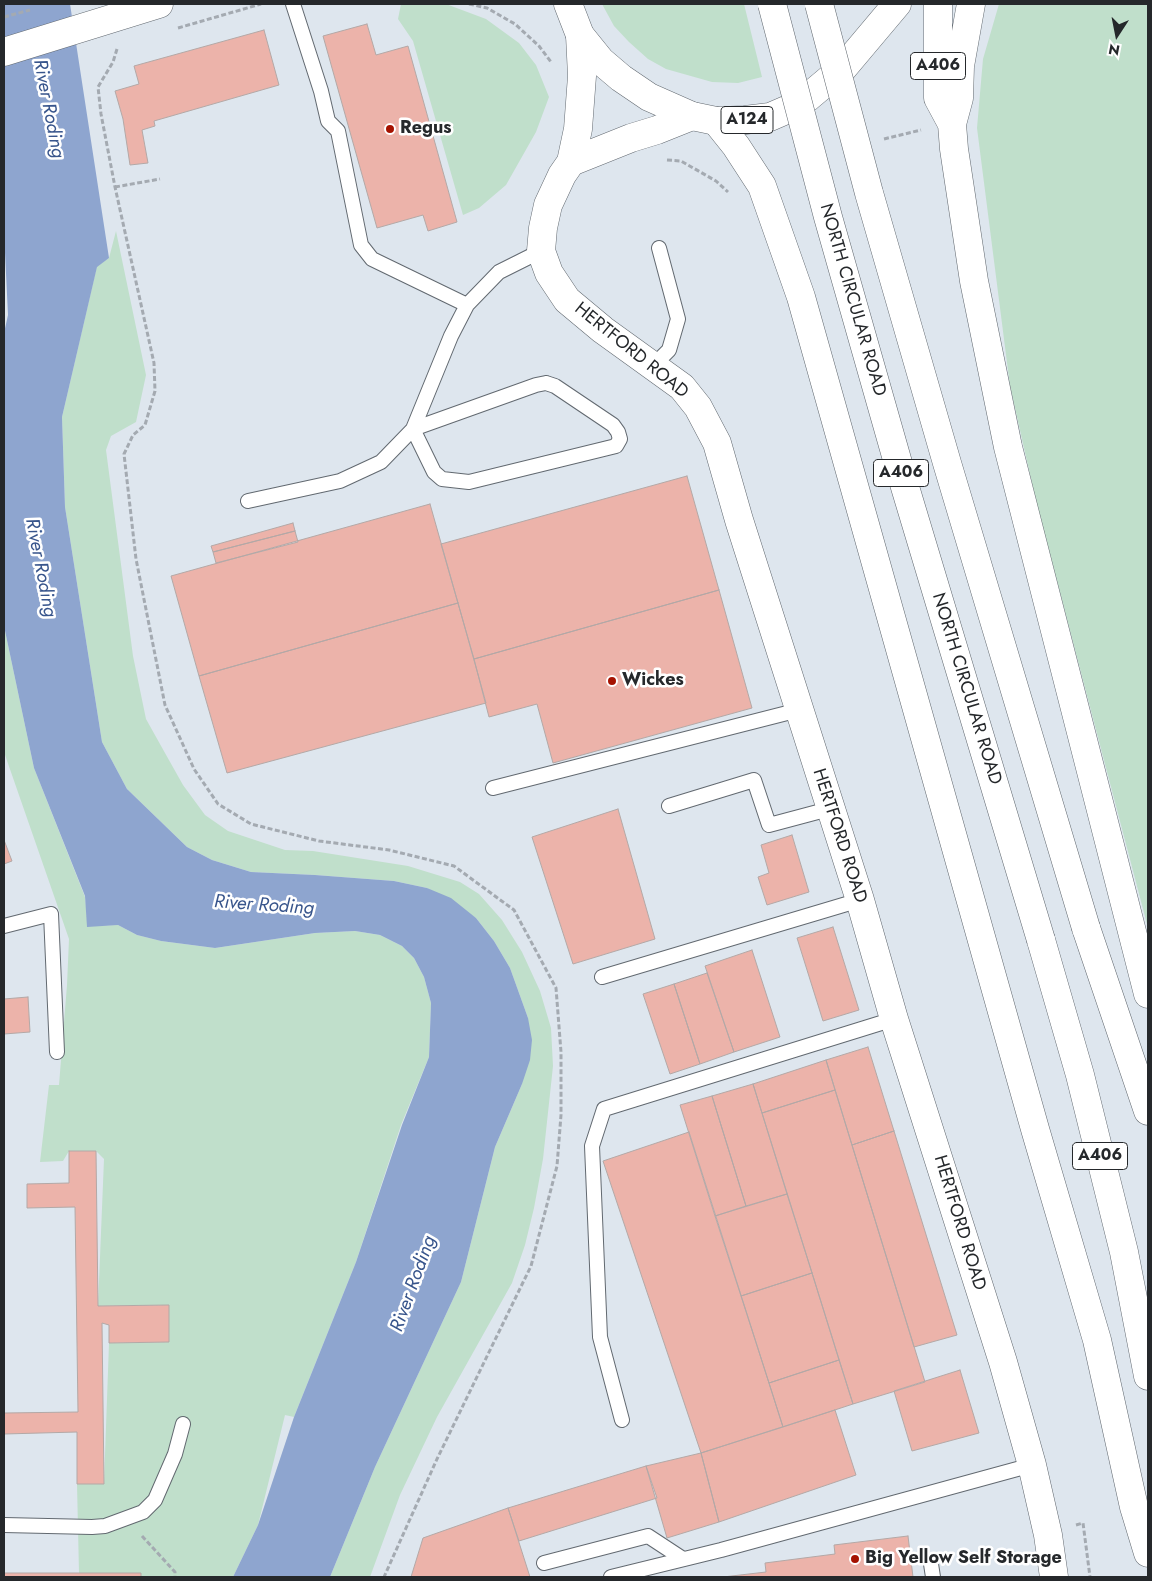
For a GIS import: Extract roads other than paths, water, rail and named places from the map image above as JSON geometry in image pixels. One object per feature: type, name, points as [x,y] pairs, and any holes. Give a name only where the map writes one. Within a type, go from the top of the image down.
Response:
[{"type":"main road","points":[[4,52],[159,4]]},
{"type":"main road","name":"NORTH CIRCULAR ROAD","points":[[772,4],[828,217],[902,477],[1080,1075],[1122,1243],[1148,1376]]},
{"type":"main road","name":"A406","points":[[819,4],[869,194],[944,454],[1086,928],[1148,1111]]},
{"type":"main road","name":"A124","points":[[566,5],[580,35],[601,61],[621,78],[649,97],[704,118],[745,120],[770,117],[800,104],[844,67],[897,4]]},
{"type":"main road","name":"A406","points":[[938,4],[938,98],[952,124],[974,281],[1008,447],[1148,994]]},
{"type":"main road","points":[[952,124],[958,98],[960,66],[971,4]]},
{"type":"main road","name":"HERTFORD ROAD","points":[[580,35],[582,76],[580,109],[570,162],[548,206],[543,228],[541,251],[549,272],[567,300],[603,330],[682,387],[698,407],[717,443],[829,809],[860,900],[894,1019],[1003,1362],[1032,1465],[1048,1535],[1054,1577]]},
{"type":"main road","points":[[570,162],[631,138],[704,118]]},
{"type":"main road","name":"A406","points":[[704,118],[736,146],[762,186],[802,297],[1097,1340],[1134,1506],[1148,1553]]},
{"type":"lane","points":[[293,4],[321,91],[328,121],[338,131],[361,244],[372,259],[467,305]]},
{"type":"lane","points":[[653,366],[670,350],[678,319],[659,248]]},
{"type":"lane","points":[[248,501],[340,481],[381,462],[413,429],[451,336],[467,305],[499,272],[541,251]]},
{"type":"lane","points":[[546,383],[555,386],[613,425],[620,439],[616,446],[469,482],[442,479],[434,472],[413,429],[546,383]]},
{"type":"lane","points":[[493,788],[799,710]]},
{"type":"lane","points":[[669,806],[754,780],[769,825],[829,809]]},
{"type":"lane","points":[[602,976],[860,900]]},
{"type":"lane","points":[[4,926],[51,914],[57,1052]]},
{"type":"lane","points":[[622,1420],[600,1337],[592,1146],[604,1109],[894,1019]]},
{"type":"lane","points":[[4,1525],[105,1526],[143,1512],[155,1500],[175,1454],[183,1424]]},
{"type":"lane","points":[[611,1577],[1032,1465]]},
{"type":"lane","points":[[544,1563],[648,1536],[683,1559]]},
{"type":"water","name":"River Roding","points":[[4,4],[70,4],[109,258],[97,267],[62,417],[65,507],[102,742],[127,789],[187,847],[212,860],[251,872],[394,881],[427,888],[451,898],[476,918],[494,941],[510,968],[528,1018],[532,1040],[530,1060],[522,1084],[495,1147],[461,1282],[375,1467],[330,1577],[233,1577],[258,1525],[294,1417],[356,1262],[402,1125],[429,1057],[431,1003],[424,977],[414,958],[402,946],[380,935],[355,931],[315,933],[215,948],[161,941],[137,935],[118,925],[87,927],[85,896],[34,768],[4,626],[4,333],[8,315],[4,232]]},
{"type":"place","name":"Regus","points":[[390,129]]},
{"type":"place","name":"Wickes","points":[[612,681]]},
{"type":"place","name":"Big Yellow Self Storage","points":[[855,1559]]}]
